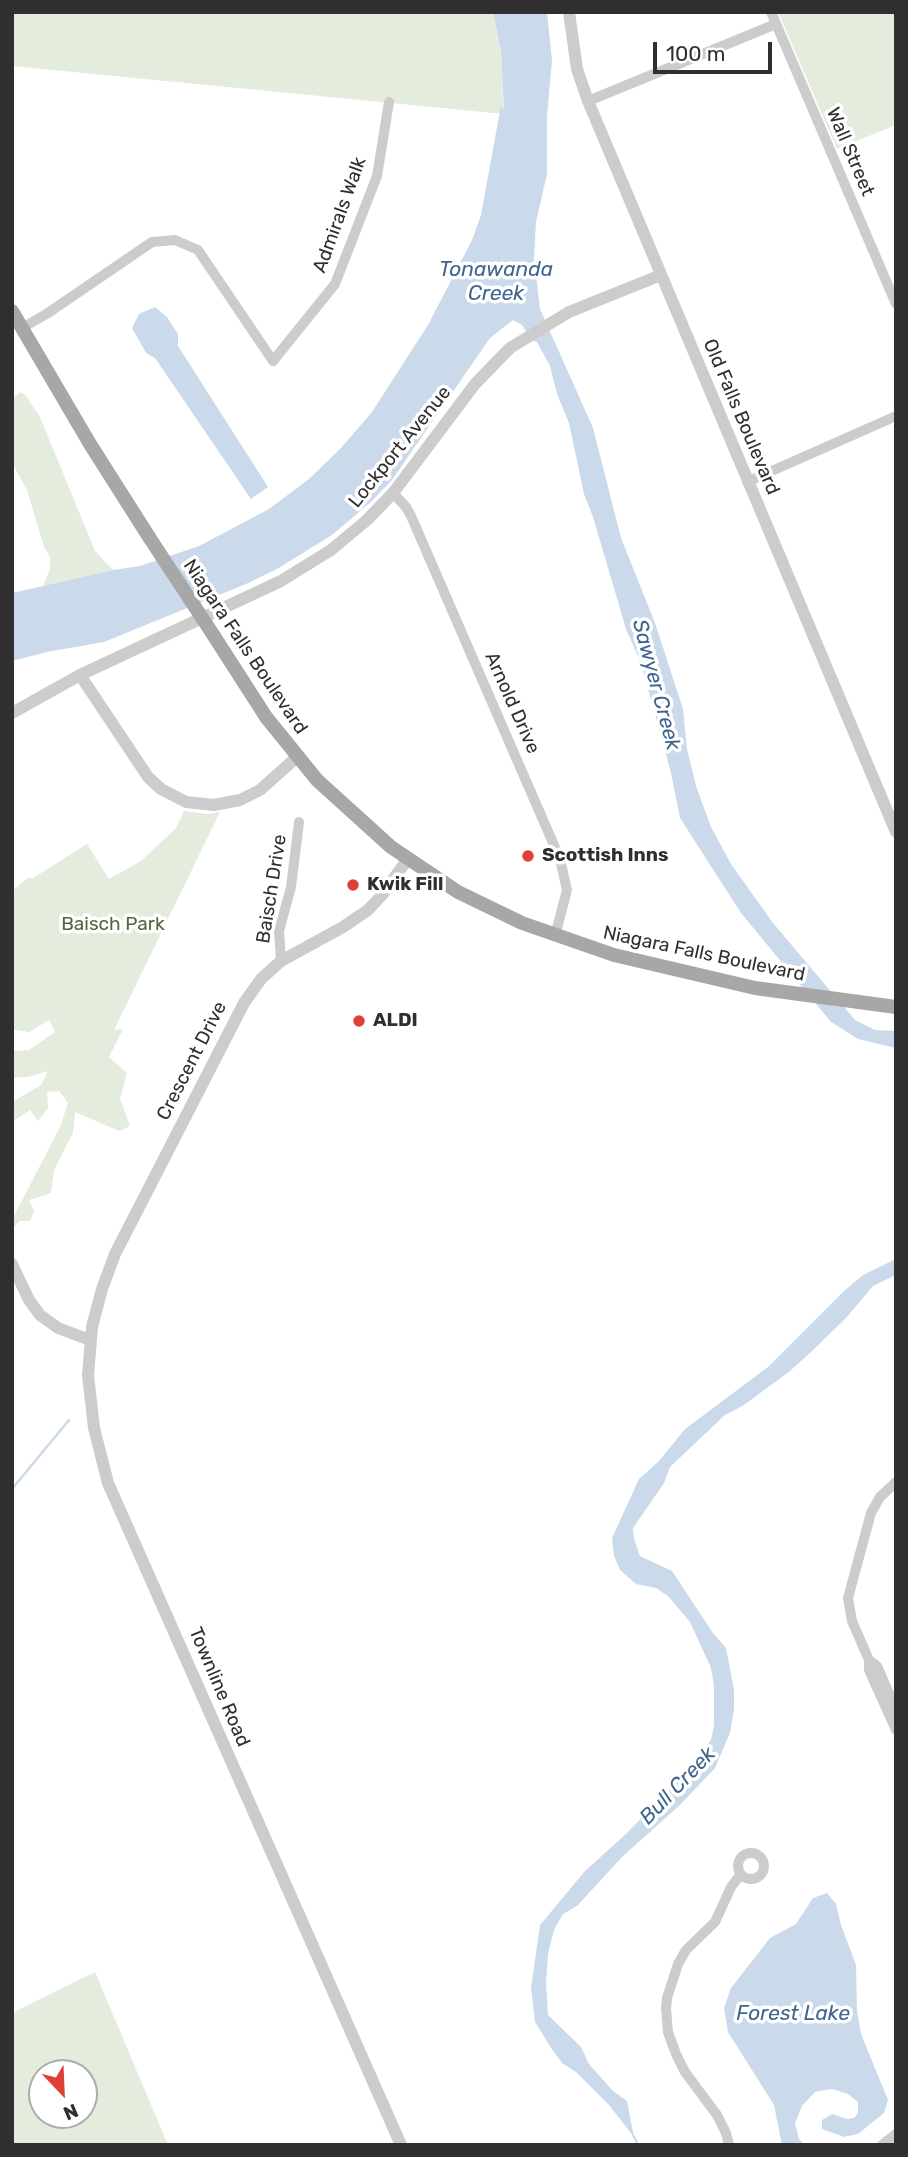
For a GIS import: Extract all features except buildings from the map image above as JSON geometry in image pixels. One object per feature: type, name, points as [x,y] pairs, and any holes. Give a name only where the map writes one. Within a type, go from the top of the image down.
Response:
[{"type":"main road","name":"Niagara Falls Boulevard","points":[[12,311],[90,444],[266,717],[297,758],[345,807],[407,860],[480,904],[555,936],[672,970],[803,996],[896,1007]]},
{"type":"street","name":"Old Falls Boulevard","points":[[569,12],[577,69],[588,101],[896,832]]},
{"type":"street","name":"Wall Street","points":[[771,12],[896,304]]},
{"type":"street","points":[[588,101],[776,24]]},
{"type":"street","name":"Admirals Walk","points":[[22,328],[152,242],[175,240],[198,250],[273,361],[335,284],[377,176],[389,102]]},
{"type":"street","name":"Lockport Avenue","points":[[12,713],[80,675],[243,599],[300,569],[344,540],[393,493],[486,371],[501,356],[552,321],[661,275]]},
{"type":"street","points":[[747,482],[896,416]]},
{"type":"street","name":"Arnold Drive","points":[[393,493],[411,516],[560,859],[567,890],[555,936]]},
{"type":"street","points":[[80,675],[142,769],[161,789],[186,802],[214,805],[240,800],[260,790],[297,758]]},
{"type":"street","name":"Baisch Drive","points":[[281,961],[279,931],[291,887],[299,822]]},
{"type":"street","name":"Crescent Drive","points":[[90,1340],[105,1280],[133,1217],[244,1003],[261,979],[281,961],[361,916],[378,901],[407,860]]},
{"type":"street","points":[[12,1264],[29,1300],[40,1315],[58,1328],[90,1340]]},
{"type":"street","name":"Townline Road","points":[[90,1340],[90,1405],[106,1476],[401,2145]]},
{"type":"street","points":[[896,1482],[880,1497],[871,1513],[848,1598],[852,1621],[869,1660],[869,1670],[896,1730]]},
{"type":"street","points":[[869,1660],[877,1666],[896,1709]]},
{"type":"street","points":[[729,2145],[717,2115],[685,2072],[676,2054],[668,2032],[666,2009],[667,1997],[678,1964],[686,1951],[715,1922],[731,1887],[741,1874]]},
{"type":"street","points":[[882,2145],[896,2134]]},
{"type":"green space","points":[[12,12],[493,12],[501,52],[504,114],[12,66]]},
{"type":"green space","points":[[778,12],[896,12],[896,125],[837,149]]},
{"type":"green space","points":[[21,392],[40,417],[95,551],[113,570],[43,586],[50,569],[50,557],[44,547],[27,490],[12,463],[12,399]]},
{"type":"green space","name":"Baisch Park","points":[[184,811],[208,814],[220,812],[114,1030],[123,1029],[109,1057],[127,1073],[120,1099],[130,1126],[119,1131],[75,1112],[73,1133],[54,1170],[51,1193],[29,1200],[34,1211],[30,1221],[20,1221],[12,1229],[14,1216],[60,1127],[68,1103],[59,1091],[47,1092],[48,1108],[38,1121],[30,1110],[12,1122],[12,1102],[41,1085],[48,1071],[12,1078],[12,1051],[29,1050],[55,1032],[49,1020],[29,1032],[14,1030],[12,891],[28,878],[33,878],[87,844],[109,879],[141,861],[176,828]]},
{"type":"green space","points":[[95,1972],[168,2145],[12,2145],[12,2013]]},
{"type":"water","name":"Tonawanda Creek","points":[[493,12],[547,12],[552,60],[547,116],[547,174],[536,222],[534,258],[540,309],[593,428],[621,538],[655,623],[683,709],[687,749],[696,786],[711,827],[731,864],[773,923],[855,1020],[875,1030],[896,1031],[896,1048],[858,1039],[831,1022],[741,913],[680,818],[671,773],[641,663],[626,629],[584,494],[569,423],[557,394],[550,366],[537,342],[533,341],[522,325],[513,320],[490,338],[392,480],[332,535],[277,569],[246,584],[104,642],[12,661],[12,593],[140,566],[199,546],[269,509],[309,479],[372,412],[428,325],[472,240],[481,215],[501,105],[504,110],[501,52]]},
{"type":"water","points":[[155,307],[167,317],[178,334],[178,346],[268,487],[251,499],[155,358],[146,353],[132,328],[139,314]]},
{"type":"water","points":[[896,1259],[896,1275],[873,1286],[846,1318],[790,1371],[744,1405],[725,1415],[670,1467],[664,1483],[633,1528],[640,1556],[672,1571],[726,1648],[734,1690],[730,1733],[715,1768],[680,1805],[622,1857],[577,1906],[563,1914],[554,1930],[548,1954],[548,2015],[581,2047],[589,2064],[613,2091],[627,2101],[634,2137],[609,2105],[576,2072],[562,2063],[551,2048],[535,2022],[531,1988],[540,1925],[585,1871],[627,1833],[687,1771],[711,1740],[714,1726],[711,1668],[690,1622],[668,1596],[656,1588],[636,1584],[620,1570],[614,1556],[612,1538],[639,1479],[659,1461],[685,1429],[768,1367],[863,1275]]},
{"type":"water","name":"Forest Lake","points":[[827,1893],[836,1904],[856,1965],[857,2011],[861,2034],[888,2100],[884,2113],[858,2134],[844,2137],[822,2129],[822,2120],[832,2114],[847,2119],[854,2118],[858,2113],[858,2102],[848,2094],[832,2089],[815,2092],[802,2106],[795,2123],[799,2139],[805,2145],[782,2145],[774,2105],[728,2032],[724,2008],[731,1988],[770,1938],[796,1924],[813,1898]]},
{"type":"waterway","points":[[12,1489],[69,1420]]},
{"type":"waterway","name":"Bull Creek","points":[[633,2135],[638,2145]]},
{"type":"place","name":"Scottish Inns","points":[[528,856]]},
{"type":"place","name":"Kwik Fill","points":[[353,885]]},
{"type":"place","name":"ALDI","points":[[359,1021]]},
{"type":"water label","name":"Sawyer Creek","points":[[656,685]]}]
